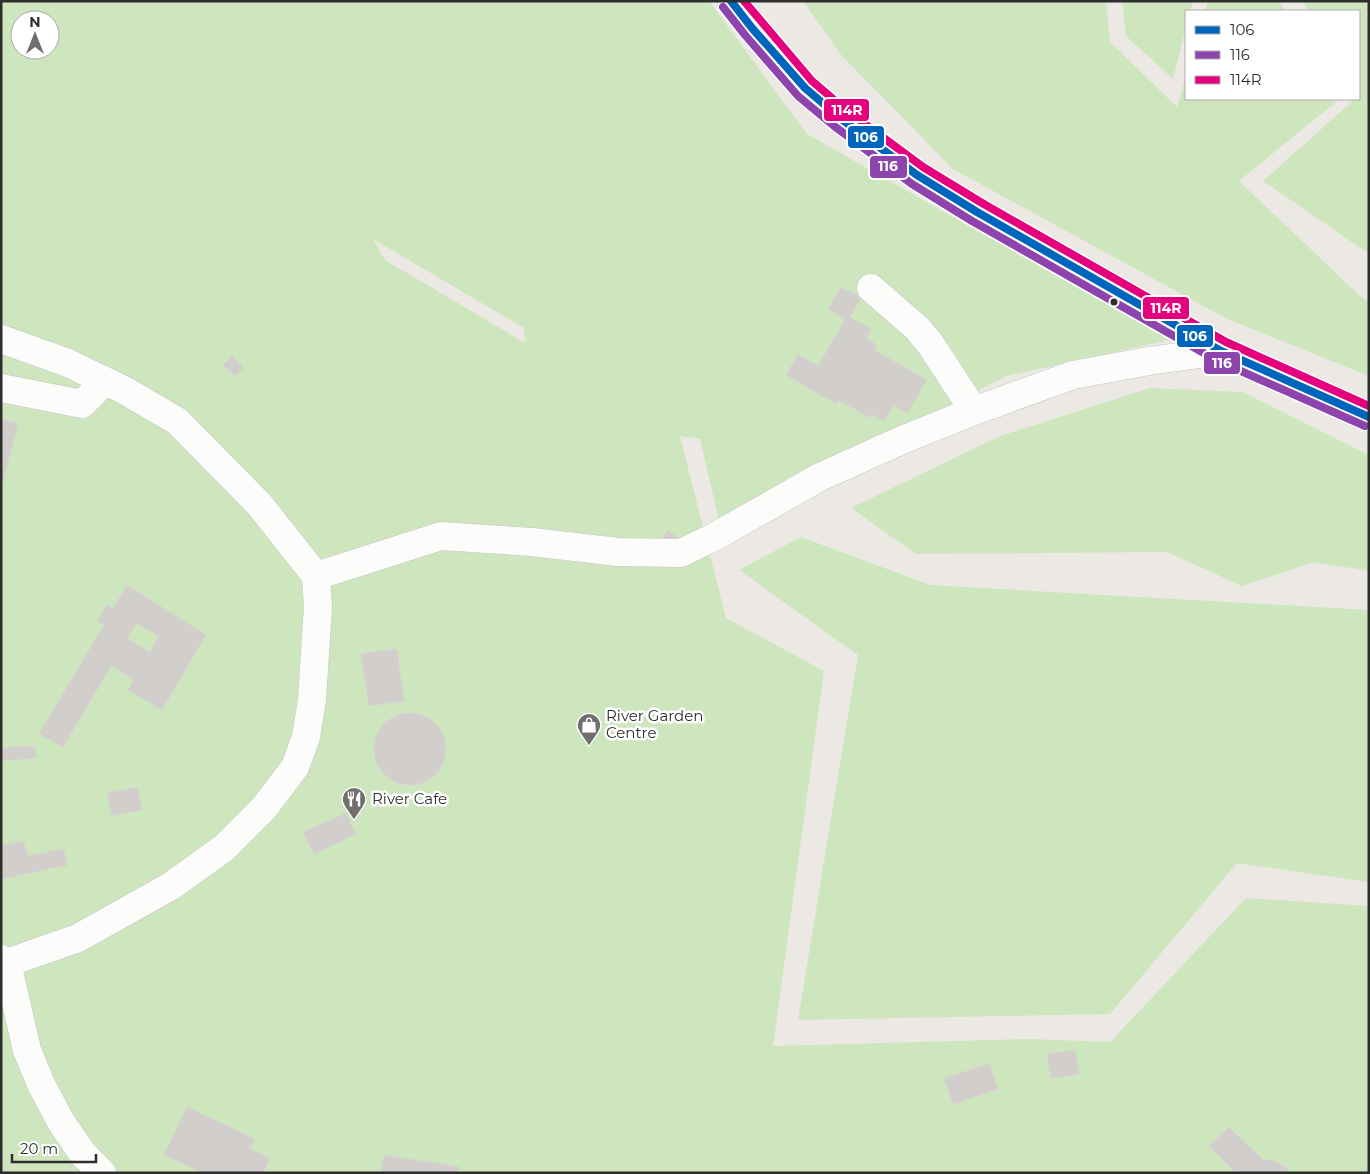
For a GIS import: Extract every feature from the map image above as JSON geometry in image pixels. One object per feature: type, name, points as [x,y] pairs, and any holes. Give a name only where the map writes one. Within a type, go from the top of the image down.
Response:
[{"type":"main road","points":[[731,1],[805,88],[840,118],[896,160],[977,212],[1221,351],[1369,417]]},
{"type":"street","points":[[871,288],[917,328],[974,411]]},
{"type":"street","points":[[1,339],[68,363],[124,390],[177,421],[259,504],[316,576],[318,607],[312,700],[306,737],[295,767],[264,808],[224,848],[171,886],[78,938],[4,961],[27,1050],[41,1084],[61,1122],[83,1154],[102,1173]]},
{"type":"street","points":[[316,576],[441,536],[532,542],[618,552],[680,553],[716,536],[820,477],[902,440],[974,411],[1074,375],[1149,361],[1221,351]]},
{"type":"street","points":[[1,388],[82,404],[105,381]]},
{"type":"green space","points":[[1,1],[709,1],[807,134],[1169,340],[1007,376],[719,520],[700,439],[680,436],[726,618],[824,671],[773,1046],[1029,1039],[1110,1042],[1246,898],[1369,906],[1369,1173],[1,1173]],"holes":[[[373,239],[524,328],[525,343],[385,260]]]},
{"type":"green space","points":[[803,1],[1106,1],[1110,42],[1177,107],[1185,80],[1185,100],[1336,100],[1239,181],[1360,296],[1369,302],[1369,376],[1227,319],[953,169],[842,56]]},
{"type":"green space","points":[[1122,1],[1193,1],[1190,10],[1185,10],[1185,31],[1173,79],[1126,36]]},
{"type":"green space","points":[[1208,1],[1279,1],[1284,10],[1205,10]]},
{"type":"green space","points":[[1303,1],[1369,1],[1369,254],[1263,181],[1354,100],[1360,100],[1360,10],[1308,10]]},
{"type":"green space","points":[[1150,388],[1243,392],[1369,455],[1369,571],[1314,562],[1242,586],[1167,552],[916,554],[851,508],[1000,436]]},
{"type":"green space","points":[[801,537],[930,585],[1369,610],[1369,882],[1237,863],[1110,1014],[798,1020],[858,655],[739,570]]},
{"type":"building","points":[[841,287],[861,298],[850,317],[871,329],[866,338],[877,345],[874,350],[927,380],[907,413],[894,405],[884,421],[872,414],[870,418],[839,400],[836,404],[786,375],[798,354],[818,366],[845,320],[828,309]]},
{"type":"building","points":[[232,356],[244,368],[235,376],[223,365]]},
{"type":"building","points":[[1,419],[18,423],[1,489]]},
{"type":"building","points":[[668,530],[678,538],[669,550],[659,543]]},
{"type":"building","points":[[127,585],[206,635],[162,710],[128,690],[134,679],[111,666],[63,747],[39,734],[104,625],[97,621],[107,605],[113,608]],"holes":[[[137,623],[159,637],[150,652],[127,638]]]},
{"type":"building","points":[[397,649],[404,701],[369,706],[361,654]]},
{"type":"building","points":[[410,713],[430,719],[440,729],[446,749],[440,769],[430,779],[410,785],[390,779],[380,769],[374,749],[380,729],[390,719]]},
{"type":"building","points":[[35,746],[36,758],[1,761],[1,748]]},
{"type":"building","points":[[137,787],[142,810],[112,816],[107,793]]},
{"type":"building","points":[[346,813],[356,834],[314,854],[303,832]]},
{"type":"building","points":[[24,841],[27,856],[64,849],[67,865],[1,879],[1,846]]},
{"type":"building","points":[[1075,1050],[1079,1074],[1051,1078],[1047,1054]]},
{"type":"building","points":[[989,1064],[998,1089],[953,1104],[944,1078]]},
{"type":"building","points":[[187,1107],[255,1139],[250,1149],[270,1158],[263,1173],[203,1173],[164,1155]]},
{"type":"building","points":[[1229,1127],[1264,1161],[1271,1159],[1288,1169],[1286,1173],[1236,1173],[1209,1146]]},
{"type":"building","points":[[384,1155],[459,1167],[458,1173],[381,1173]]},
{"type":"transit line","name":"106","points":[[731,1],[805,88],[840,118],[917,175],[977,212],[1221,351],[1369,417]]},
{"type":"transit line","name":"114R","points":[[744,1],[812,81],[846,110],[923,167],[982,203],[1226,342],[1369,406]]},
{"type":"transit line","name":"116","points":[[723,7],[798,96],[834,126],[912,184],[972,221],[1216,360],[1365,426]]},
{"type":"place","name":"River Garden Centre","points":[[589,746]]},
{"type":"place","name":"River Cafe","points":[[354,820]]}]
